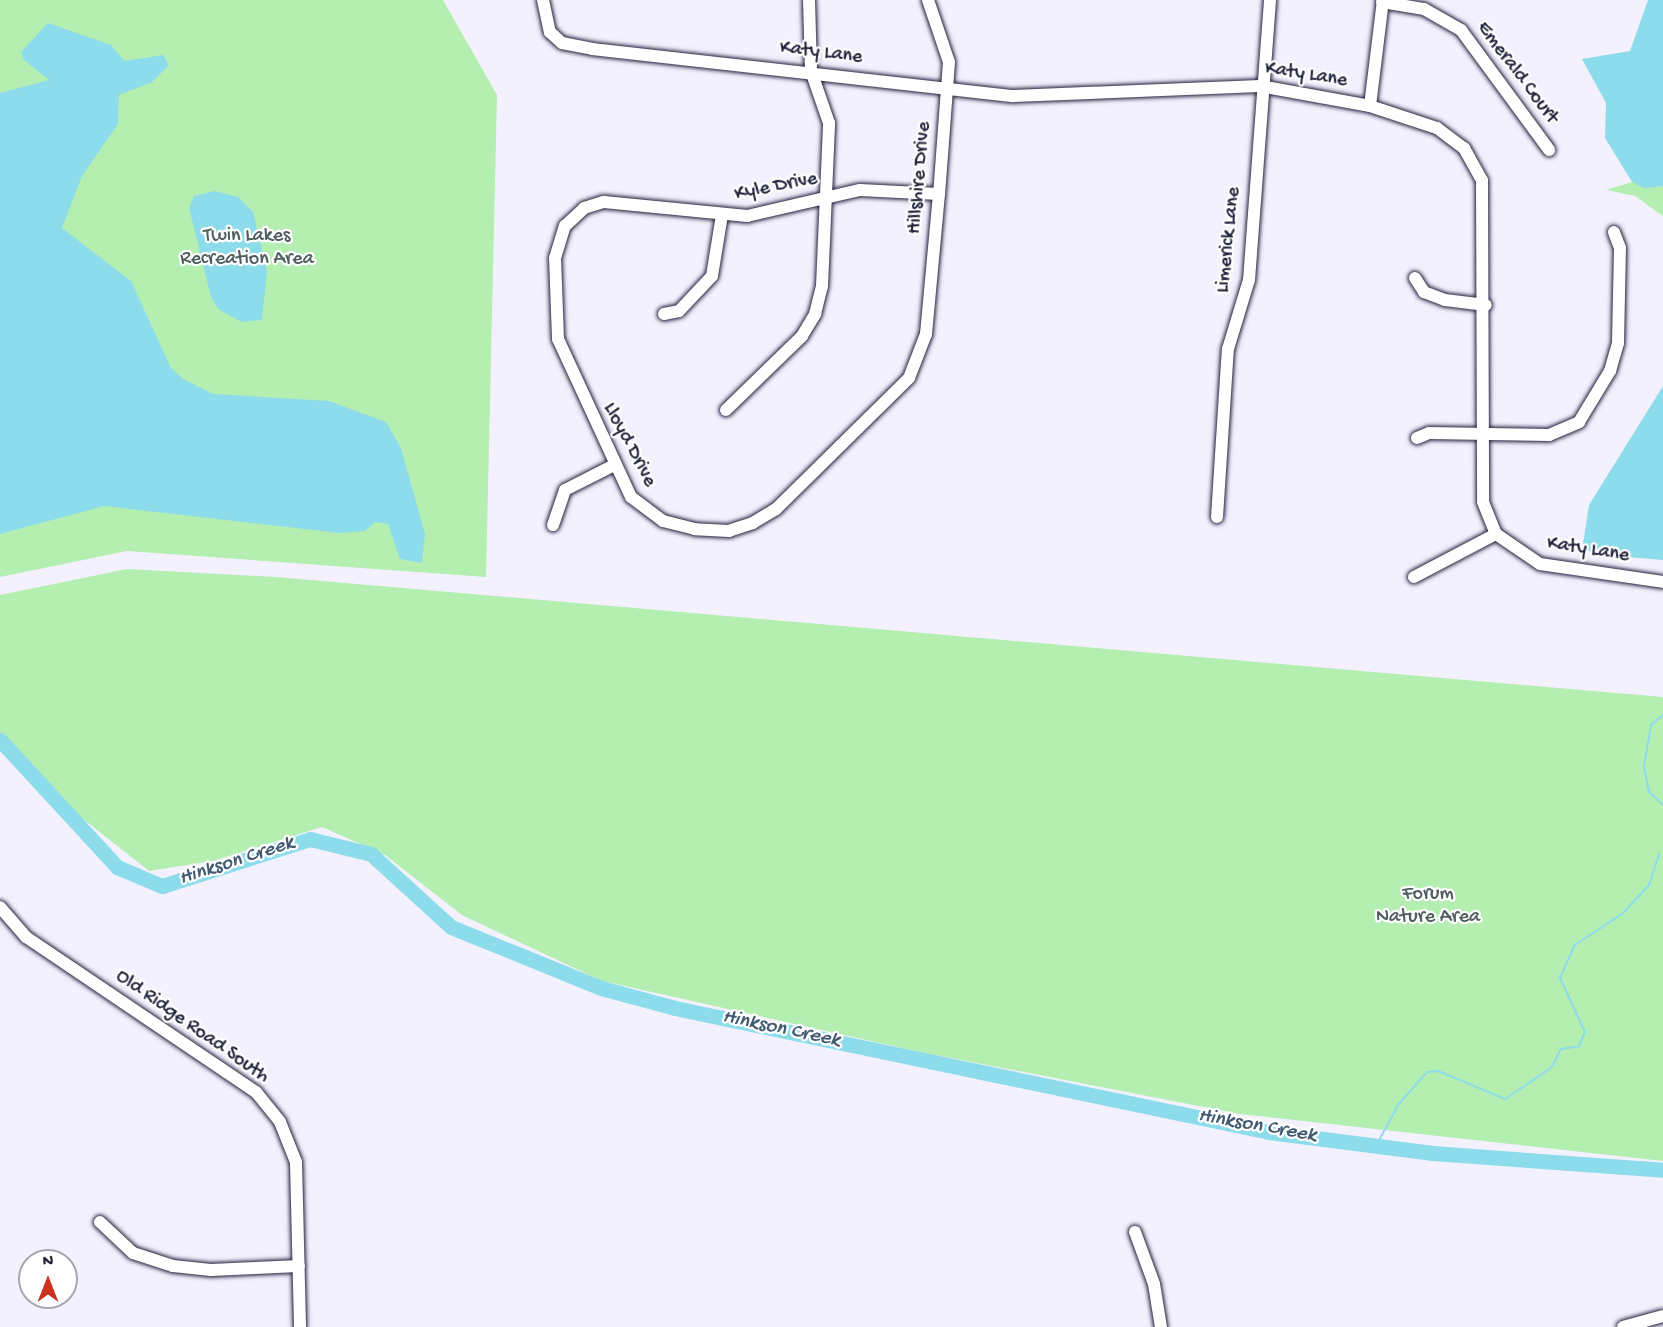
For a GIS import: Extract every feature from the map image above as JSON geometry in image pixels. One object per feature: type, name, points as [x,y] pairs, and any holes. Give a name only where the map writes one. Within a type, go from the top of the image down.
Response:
[{"type":"street","name":"Katy Lane","points":[[543,0],[545,22],[562,43],[1013,96],[1260,86],[1370,105],[1437,128],[1475,164],[1485,201],[1483,502],[1496,534],[1540,564],[1663,582]]},
{"type":"street","points":[[726,410],[802,336],[815,314],[826,197],[829,123],[811,71],[809,0]]},
{"type":"street","name":"Hillshire Drive","points":[[918,362],[926,334],[947,89],[945,39],[928,0]]},
{"type":"street","name":"Limerick Lane","points":[[1217,517],[1228,349],[1249,280],[1260,86],[1270,0]]},
{"type":"street","points":[[1370,105],[1382,1]]},
{"type":"street","name":"Emerald Court","points":[[1382,1],[1424,9],[1461,30],[1549,150]]},
{"type":"street","name":"Kyle Drive","points":[[584,208],[622,202],[747,216],[826,197],[877,188],[939,194]]},
{"type":"street","name":"Lloyd Drive","points":[[584,208],[565,226],[557,244],[555,320],[563,356],[630,497],[663,521],[729,531],[753,523],[776,509],[895,396],[918,362]]},
{"type":"street","points":[[664,314],[679,311],[712,276],[722,215]]},
{"type":"street","points":[[1417,438],[1429,433],[1550,435],[1579,422],[1610,371],[1618,343],[1620,248],[1614,232]]},
{"type":"street","points":[[1415,278],[1424,292],[1445,300],[1486,304]]},
{"type":"street","points":[[554,525],[565,490],[614,465]]},
{"type":"street","points":[[1414,577],[1496,534]]},
{"type":"street","name":"Old Ridge Road South","points":[[0,906],[26,937],[256,1092],[291,1140],[299,1266],[300,1327]]},
{"type":"street","points":[[100,1222],[133,1253],[173,1266],[212,1270],[299,1266]]},
{"type":"street","points":[[1135,1232],[1154,1284],[1161,1327]]},
{"type":"street","points":[[1623,1327],[1663,1316]]},
{"type":"green space","name":"Twin Lakes Recreation Area","points":[[0,0],[443,0],[497,95],[486,577],[127,551],[0,577]]},
{"type":"green space","points":[[1632,182],[1663,186],[1663,216],[1635,196],[1606,190]]},
{"type":"green space","name":"Forum Nature Area","points":[[127,569],[276,577],[1663,697],[1663,1161],[1240,1114],[925,1053],[602,981],[462,915],[385,855],[322,827],[213,861],[149,871],[73,811],[0,734],[0,595]]},
{"type":"water","points":[[1648,0],[1663,0],[1663,186],[1644,188],[1632,182],[1605,138],[1606,103],[1582,59],[1630,51]]},
{"type":"water","points":[[48,23],[111,45],[124,61],[163,55],[169,65],[152,82],[119,95],[118,124],[82,176],[62,228],[131,281],[171,368],[183,379],[213,394],[329,401],[386,422],[401,448],[425,534],[422,563],[400,559],[388,524],[375,522],[365,531],[340,533],[104,506],[0,534],[0,93],[49,80],[24,60],[21,52]]},
{"type":"water","points":[[215,191],[238,197],[253,212],[267,271],[262,320],[242,322],[218,309],[211,297],[189,208],[194,196]]},
{"type":"water","points":[[1663,386],[1663,560],[1592,554],[1583,544],[1589,505]]},
{"type":"waterway","points":[[1662,804],[1649,792],[1644,766],[1651,725],[1663,715]]},
{"type":"waterway","name":"Hinkson Creek","points":[[0,740],[117,867],[162,886],[310,839],[371,854],[451,927],[601,988],[675,1008],[1269,1132],[1433,1153],[1663,1170]]},
{"type":"waterway","points":[[1376,1146],[1398,1105],[1427,1072],[1438,1071],[1505,1099],[1551,1068],[1561,1049],[1579,1046],[1585,1032],[1560,978],[1575,945],[1622,914],[1649,885],[1659,854]]}]
